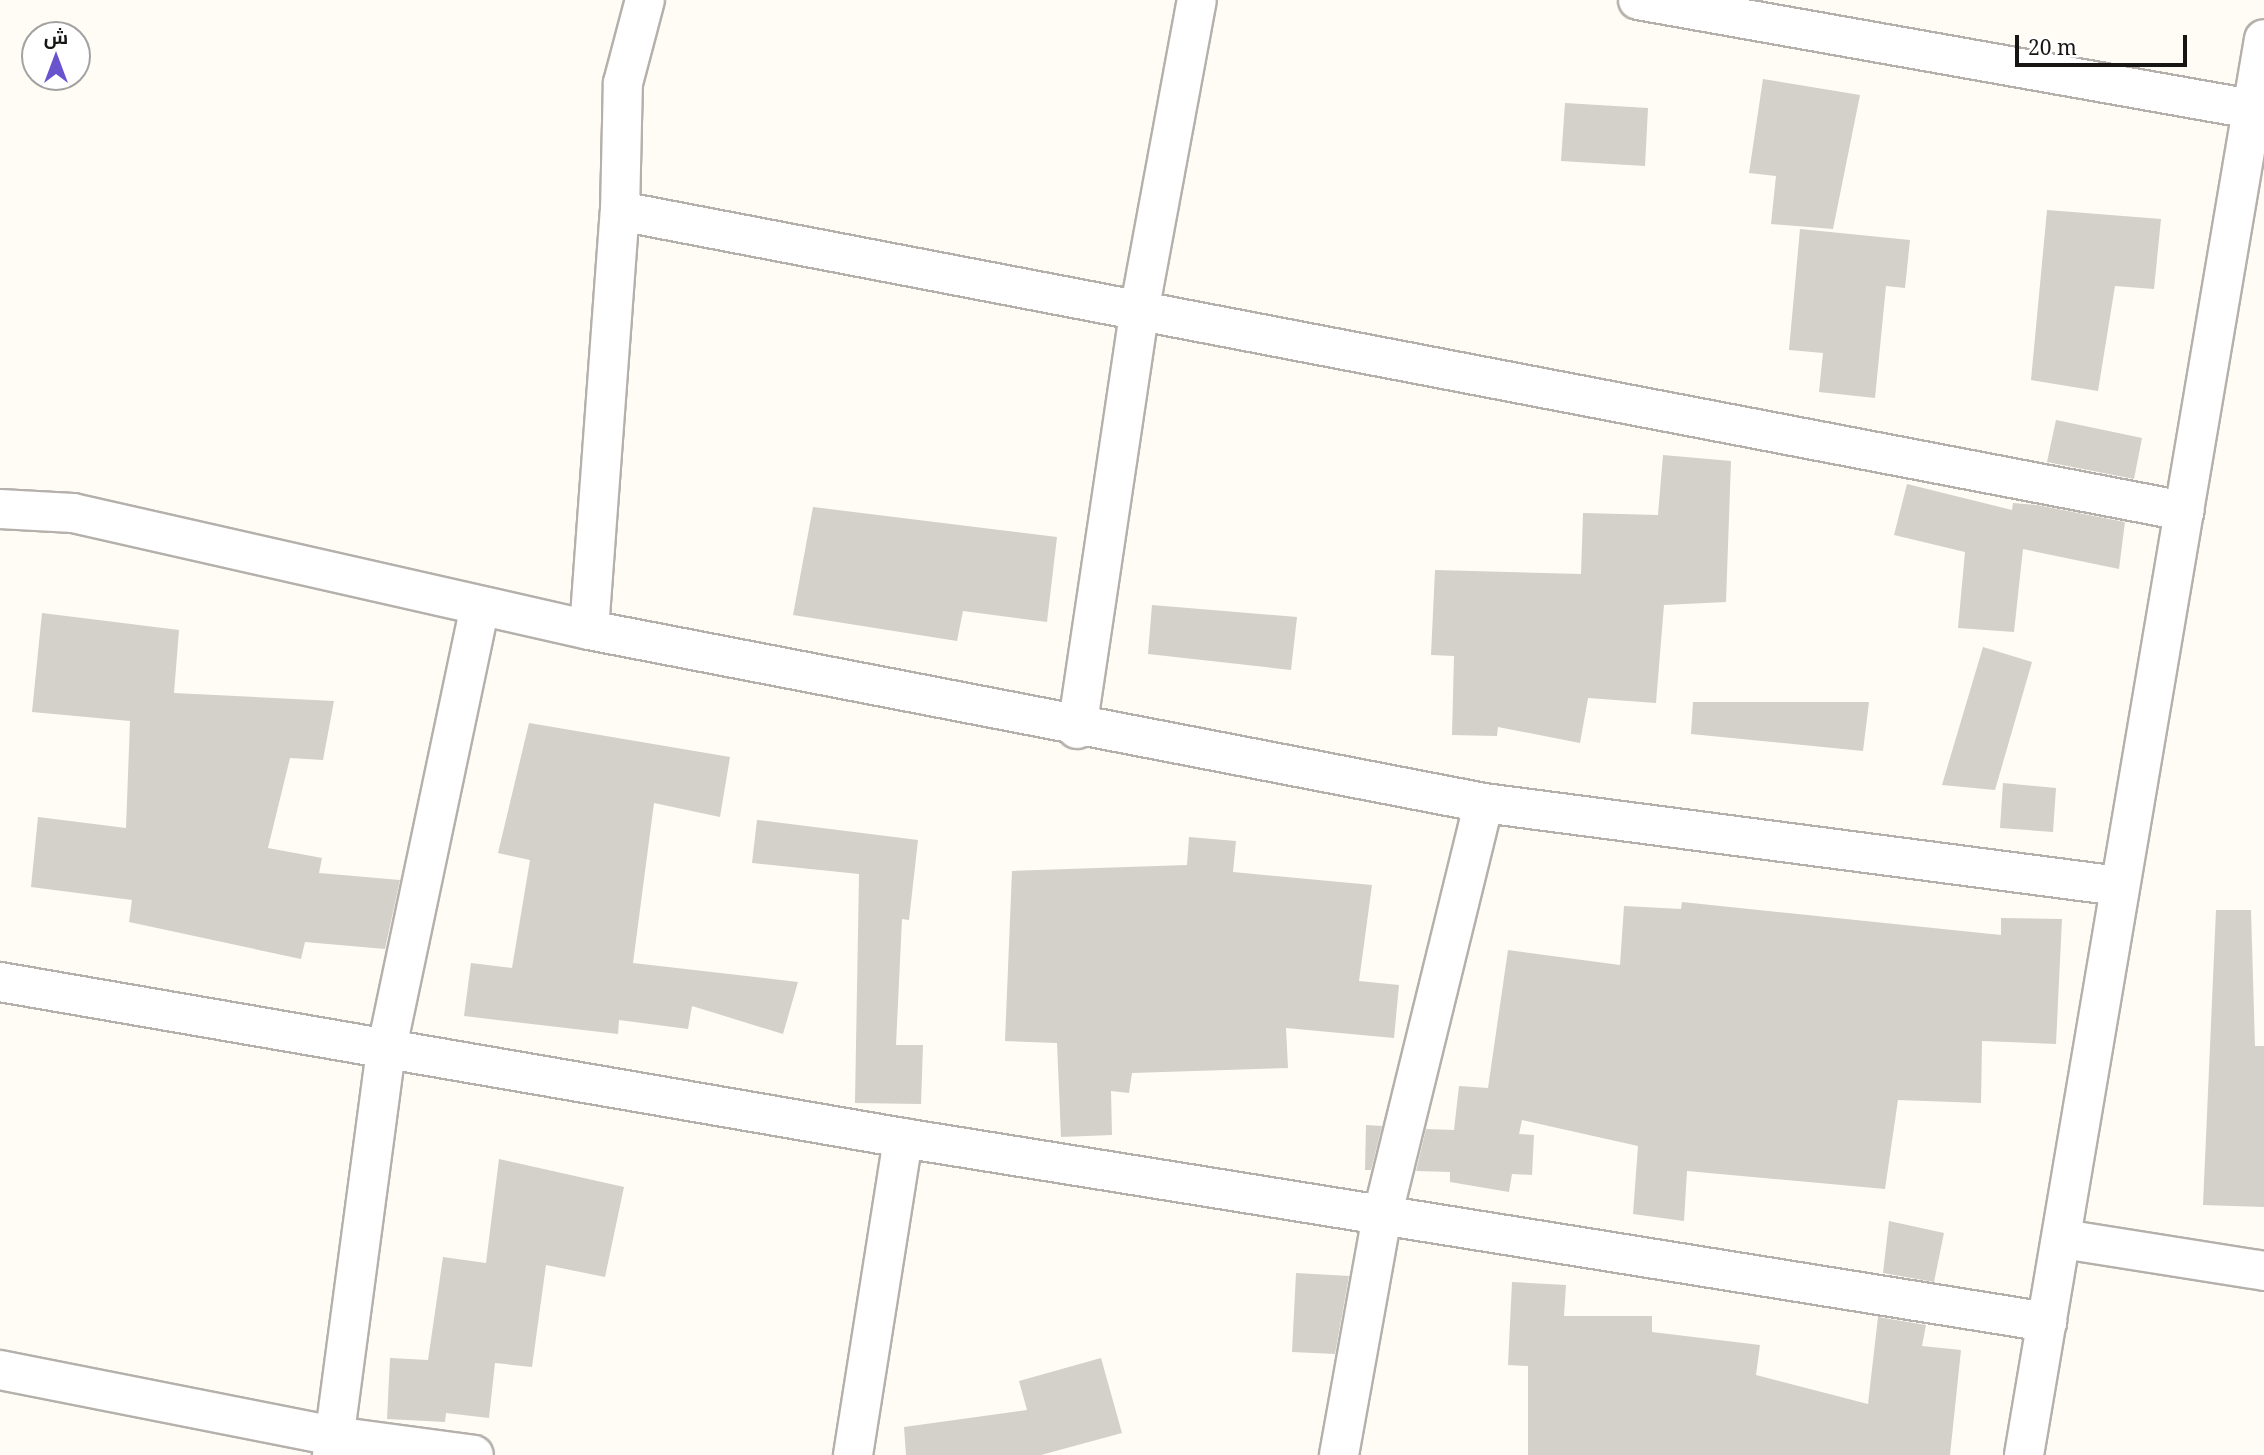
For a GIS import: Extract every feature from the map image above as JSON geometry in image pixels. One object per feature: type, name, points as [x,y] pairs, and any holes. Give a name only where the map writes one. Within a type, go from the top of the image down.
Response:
[{"type":"street","points":[[589,630],[620,211],[623,83],[645,0]]},
{"type":"street","points":[[1077,729],[1139,312],[1197,0]]},
{"type":"street","points":[[1638,0],[1818,15],[2251,109]]},
{"type":"street","points":[[2024,1455],[2063,1240],[2119,886],[2264,39]]},
{"type":"street","points":[[620,211],[2184,511]]},
{"type":"street","points":[[0,509],[73,513],[589,630],[1077,729],[1483,803],[2119,886]]},
{"type":"street","points":[[333,1445],[386,1052],[480,606]]},
{"type":"street","points":[[1339,1455],[1382,1217],[1483,803]]},
{"type":"street","points":[[0,982],[386,1052],[903,1138],[2047,1322]]},
{"type":"street","points":[[853,1455],[903,1138]]},
{"type":"street","points":[[2063,1240],[2264,1271]]},
{"type":"street","points":[[0,1370],[333,1445],[474,1455]]},
{"type":"building","points":[[1763,79],[1860,95],[1833,229],[1771,224],[1776,176],[1749,173]]},
{"type":"building","points":[[1565,103],[1648,108],[1645,166],[1561,161]]},
{"type":"building","points":[[2047,210],[2161,219],[2154,289],[2115,286],[2098,391],[2031,380]]},
{"type":"building","points":[[1800,229],[1910,240],[1905,288],[1886,286],[1875,398],[1819,392],[1823,353],[1789,350]]},
{"type":"building","points":[[2056,420],[2142,438],[2134,479],[2047,462]]},
{"type":"building","points":[[1663,455],[1731,461],[1726,602],[1664,605],[1656,703],[1588,698],[1580,743],[1498,727],[1497,736],[1452,735],[1454,656],[1431,655],[1435,570],[1581,574],[1583,513],[1658,515]]},
{"type":"building","points":[[1907,484],[2012,510],[2013,503],[2037,505],[2125,522],[2119,569],[2023,549],[2014,632],[1958,628],[1965,552],[1894,535]]},
{"type":"building","points":[[813,507],[1057,537],[1047,622],[963,611],[957,641],[793,615]]},
{"type":"building","points":[[1152,605],[1297,617],[1291,670],[1148,654]]},
{"type":"building","points":[[42,613],[179,630],[174,693],[334,701],[323,760],[290,758],[268,848],[322,858],[319,873],[400,880],[385,949],[305,942],[301,959],[129,922],[132,900],[31,887],[38,817],[126,828],[130,721],[32,712]]},
{"type":"building","points":[[1983,647],[2032,662],[1995,790],[1942,785]]},
{"type":"building","points":[[1693,702],[1869,702],[1863,751],[1691,734]]},
{"type":"building","points":[[529,723],[730,757],[720,817],[654,803],[633,963],[798,982],[783,1034],[692,1006],[688,1029],[619,1020],[618,1034],[464,1016],[471,963],[512,968],[530,860],[498,853]]},
{"type":"building","points":[[2003,783],[2056,788],[2053,832],[2000,828]]},
{"type":"building","points":[[757,820],[918,840],[909,920],[902,919],[896,1045],[923,1045],[921,1104],[855,1103],[859,874],[752,863]]},
{"type":"building","points":[[1189,837],[1236,841],[1233,872],[1372,885],[1359,981],[1399,985],[1394,1038],[1286,1028],[1288,1068],[1132,1073],[1129,1093],[1111,1091],[1112,1135],[1061,1137],[1057,1043],[1005,1041],[1012,871],[1187,865]]},
{"type":"building","points":[[1682,902],[2001,935],[2001,918],[2062,919],[2056,1044],[1982,1041],[1981,1103],[1898,1100],[1885,1189],[1687,1171],[1684,1221],[1633,1214],[1638,1146],[1522,1120],[1519,1134],[1534,1135],[1532,1175],[1512,1174],[1509,1192],[1450,1182],[1450,1172],[1416,1171],[1426,1129],[1454,1130],[1459,1086],[1488,1088],[1508,950],[1620,965],[1624,906],[1681,909]]},
{"type":"building","points":[[2216,910],[2251,910],[2255,1046],[2264,1046],[2264,1207],[2203,1205]]},
{"type":"building","points":[[1366,1125],[1382,1126],[1371,1170],[1365,1170]]},
{"type":"building","points":[[499,1159],[624,1187],[605,1277],[546,1265],[532,1367],[495,1363],[489,1418],[446,1413],[445,1422],[387,1419],[390,1358],[428,1360],[443,1257],[486,1263]]},
{"type":"building","points":[[1889,1221],[1944,1233],[1934,1282],[1883,1273]]},
{"type":"building","points":[[1296,1273],[1349,1276],[1335,1354],[1292,1352]]},
{"type":"building","points":[[1512,1282],[1566,1285],[1564,1316],[1652,1316],[1652,1332],[1760,1345],[1756,1375],[1868,1404],[1878,1317],[1926,1325],[1922,1346],[1961,1350],[1950,1455],[1528,1455],[1528,1366],[1508,1365]]},
{"type":"building","points":[[1101,1358],[1122,1433],[1041,1455],[906,1455],[904,1427],[1027,1410],[1019,1381]]}]
